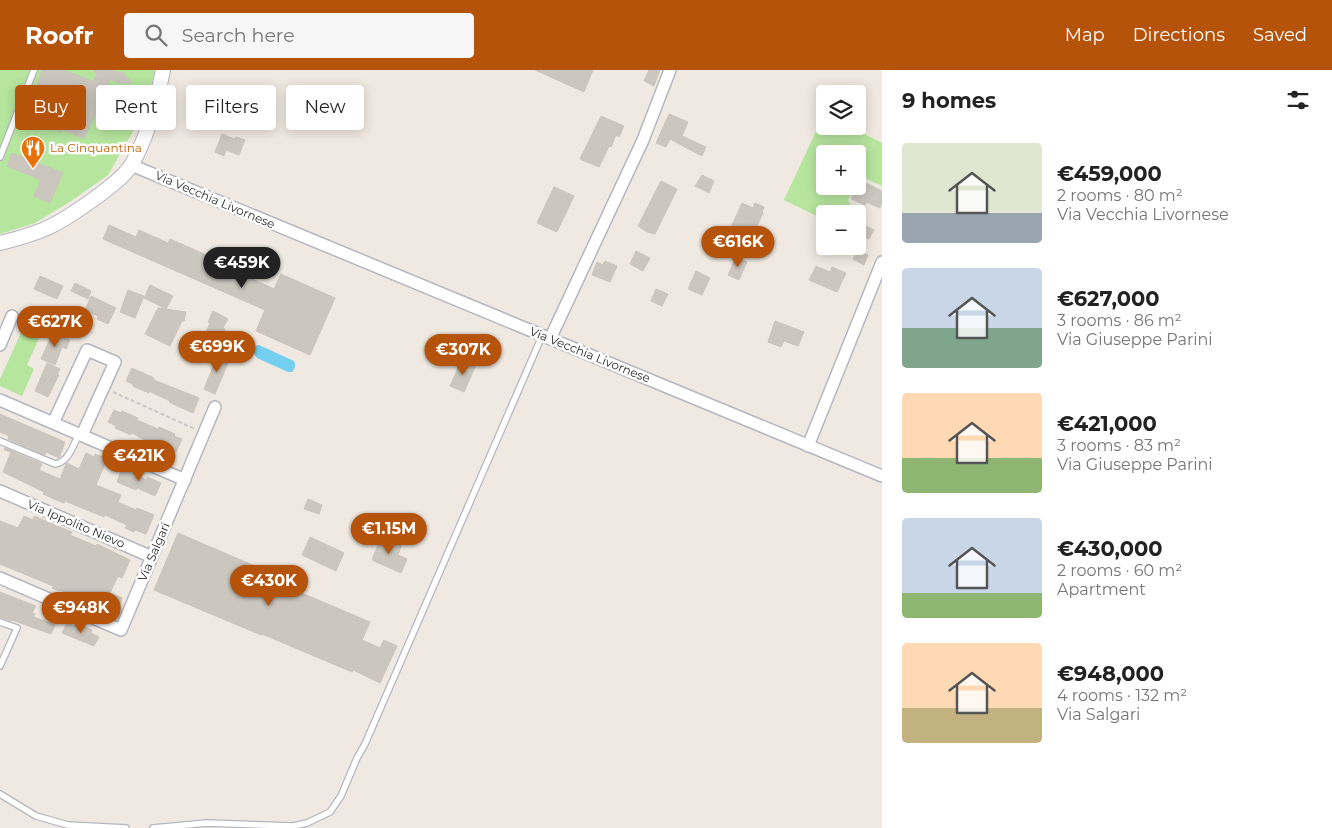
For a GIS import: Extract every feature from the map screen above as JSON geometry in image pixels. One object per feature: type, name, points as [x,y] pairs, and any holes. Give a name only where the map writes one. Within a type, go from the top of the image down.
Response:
[{"type":"street","points":[[0,243],[46,228],[80,210],[122,176],[131,165],[148,125],[163,70]]},
{"type":"street","points":[[546,337],[643,140],[670,70]]},
{"type":"street","name":"Via Vecchia Livornese","points":[[131,165],[882,476]]},
{"type":"street","points":[[808,446],[882,262]]},
{"type":"street","points":[[0,345],[12,316]]},
{"type":"street","points":[[53,423],[87,350],[115,362],[80,435]]},
{"type":"street","points":[[0,400],[185,480]]},
{"type":"street","name":"Via Salgari","points":[[0,578],[121,630],[215,407]]},
{"type":"street","name":"Via Ippolito Nievo","points":[[0,491],[152,557]]},
{"type":"lane","points":[[0,157],[34,70]]},
{"type":"lane","points":[[153,828],[207,823],[293,826],[307,823],[330,812],[341,796],[365,744],[546,337]]},
{"type":"lane","points":[[0,441],[55,464],[60,463],[68,456],[80,435]]},
{"type":"lane","points":[[0,622],[17,628],[0,666]]},
{"type":"lane","points":[[0,794],[36,816],[68,825],[126,828]]},
{"type":"path","points":[[104,388],[204,433]]},
{"type":"green space","points":[[0,70],[156,70],[151,85],[96,85],[96,130],[134,130],[108,175],[35,223],[0,234]]},
{"type":"green space","points":[[816,131],[816,135],[866,135],[882,143],[882,186],[866,178],[866,145],[816,145],[816,195],[850,195],[848,200],[850,205],[816,205],[816,216],[784,200]]},
{"type":"green space","points":[[29,315],[46,323],[27,365],[34,369],[22,396],[0,386],[0,379]]},
{"type":"water","points":[[259,345],[294,361],[295,367],[292,372],[257,358],[253,352],[256,346]]},
{"type":"building","points":[[42,70],[63,70],[93,81],[97,73],[94,70],[114,70],[123,73],[132,83],[119,83],[110,79],[107,85],[96,85],[96,111],[84,139],[64,130],[86,130],[86,85],[37,85]]},
{"type":"building","points":[[535,70],[593,70],[584,92]]},
{"type":"building","points":[[649,70],[660,70],[654,86],[644,81]]},
{"type":"building","points":[[669,114],[688,122],[682,136],[706,147],[702,156],[670,139],[666,147],[656,143]]},
{"type":"building","points":[[601,116],[624,126],[619,137],[616,135],[611,147],[609,146],[599,167],[580,159]]},
{"type":"building","points":[[222,134],[235,139],[236,137],[245,140],[239,155],[226,150],[224,156],[215,152]]},
{"type":"building","points":[[12,153],[63,173],[50,203],[34,196],[41,180],[7,166]]},
{"type":"building","points":[[702,175],[714,181],[709,193],[695,186]]},
{"type":"building","points":[[661,181],[677,189],[655,234],[647,232],[638,226]]},
{"type":"building","points":[[866,183],[882,191],[880,208],[866,202],[865,205],[851,199],[853,195],[866,195]]},
{"type":"building","points":[[554,187],[574,196],[557,232],[537,223]]},
{"type":"building","points":[[742,203],[753,208],[755,203],[764,207],[750,242],[729,232]]},
{"type":"building","points":[[109,225],[136,237],[139,230],[168,243],[170,239],[250,274],[248,277],[274,289],[281,274],[335,298],[310,355],[256,331],[265,310],[103,239]]},
{"type":"building","points":[[866,226],[874,230],[869,239],[866,237]]},
{"type":"building","points":[[636,251],[650,258],[643,271],[630,264]]},
{"type":"building","points":[[855,255],[868,255],[864,265],[853,259]]},
{"type":"building","points":[[736,257],[747,262],[739,280],[728,275]]},
{"type":"building","points":[[605,261],[617,266],[610,282],[592,275],[597,262],[603,265]]},
{"type":"building","points":[[816,266],[830,272],[832,267],[846,273],[837,292],[809,280]]},
{"type":"building","points":[[696,271],[710,278],[702,295],[688,289]]},
{"type":"building","points":[[40,276],[63,286],[57,299],[34,289]]},
{"type":"building","points":[[75,283],[91,291],[88,299],[71,291]]},
{"type":"building","points":[[150,285],[173,296],[166,309],[144,298]]},
{"type":"building","points":[[656,289],[668,294],[662,306],[651,301]]},
{"type":"building","points":[[128,290],[144,296],[135,318],[120,312]]},
{"type":"building","points":[[91,296],[116,308],[108,324],[97,319],[98,316],[85,310]]},
{"type":"building","points":[[158,308],[186,312],[184,321],[182,321],[170,346],[145,334]]},
{"type":"building","points":[[213,311],[228,319],[223,328],[225,329],[218,346],[203,339]]},
{"type":"building","points":[[775,321],[804,332],[798,346],[784,341],[781,347],[768,342]]},
{"type":"building","points":[[53,332],[70,340],[66,349],[62,347],[55,365],[41,359]]},
{"type":"building","points":[[219,352],[228,356],[226,362],[228,363],[215,394],[204,389]]},
{"type":"building","points":[[462,359],[476,365],[464,392],[450,386]]},
{"type":"building","points":[[47,363],[60,369],[48,397],[35,391]]},
{"type":"building","points":[[132,368],[154,378],[154,380],[199,398],[193,413],[149,391],[149,393],[137,388],[126,381]]},
{"type":"building","points":[[114,410],[121,413],[122,411],[138,418],[137,420],[175,434],[174,436],[182,439],[176,452],[169,449],[168,451],[132,433],[131,435],[115,428],[116,426],[108,422]]},
{"type":"building","points":[[0,414],[65,442],[59,458],[46,452],[45,455],[8,439],[9,436],[0,432]]},
{"type":"building","points":[[5,448],[42,464],[39,470],[60,479],[67,463],[79,469],[86,453],[94,457],[95,454],[107,459],[96,485],[121,495],[118,502],[154,515],[146,534],[125,528],[127,525],[105,515],[104,517],[65,501],[64,503],[54,499],[43,494],[44,492],[3,472],[11,452],[4,450]]},
{"type":"building","points":[[122,468],[146,480],[147,477],[161,483],[155,496],[117,482]]},
{"type":"building","points":[[308,499],[322,505],[319,514],[304,509]]},
{"type":"building","points":[[24,516],[33,520],[34,516],[72,532],[70,535],[96,546],[97,544],[130,560],[122,578],[118,576],[110,593],[122,598],[116,612],[104,607],[103,610],[79,600],[80,598],[52,588],[53,586],[0,564],[0,521],[18,528]]},
{"type":"building","points":[[178,533],[285,579],[283,585],[370,622],[362,640],[380,648],[384,640],[397,646],[380,683],[353,670],[352,672],[154,590]]},
{"type":"building","points":[[310,537],[344,553],[336,571],[302,555]]},
{"type":"building","points":[[381,537],[401,546],[398,555],[407,559],[401,573],[372,560]]},
{"type":"building","points":[[0,592],[36,606],[32,613],[35,614],[34,617],[55,625],[51,634],[0,617]]},
{"type":"building","points":[[67,623],[75,626],[76,623],[92,630],[91,633],[99,637],[94,646],[62,633]]},
{"type":"place","name":"La Cinquantina","points":[[33,169]]}]
